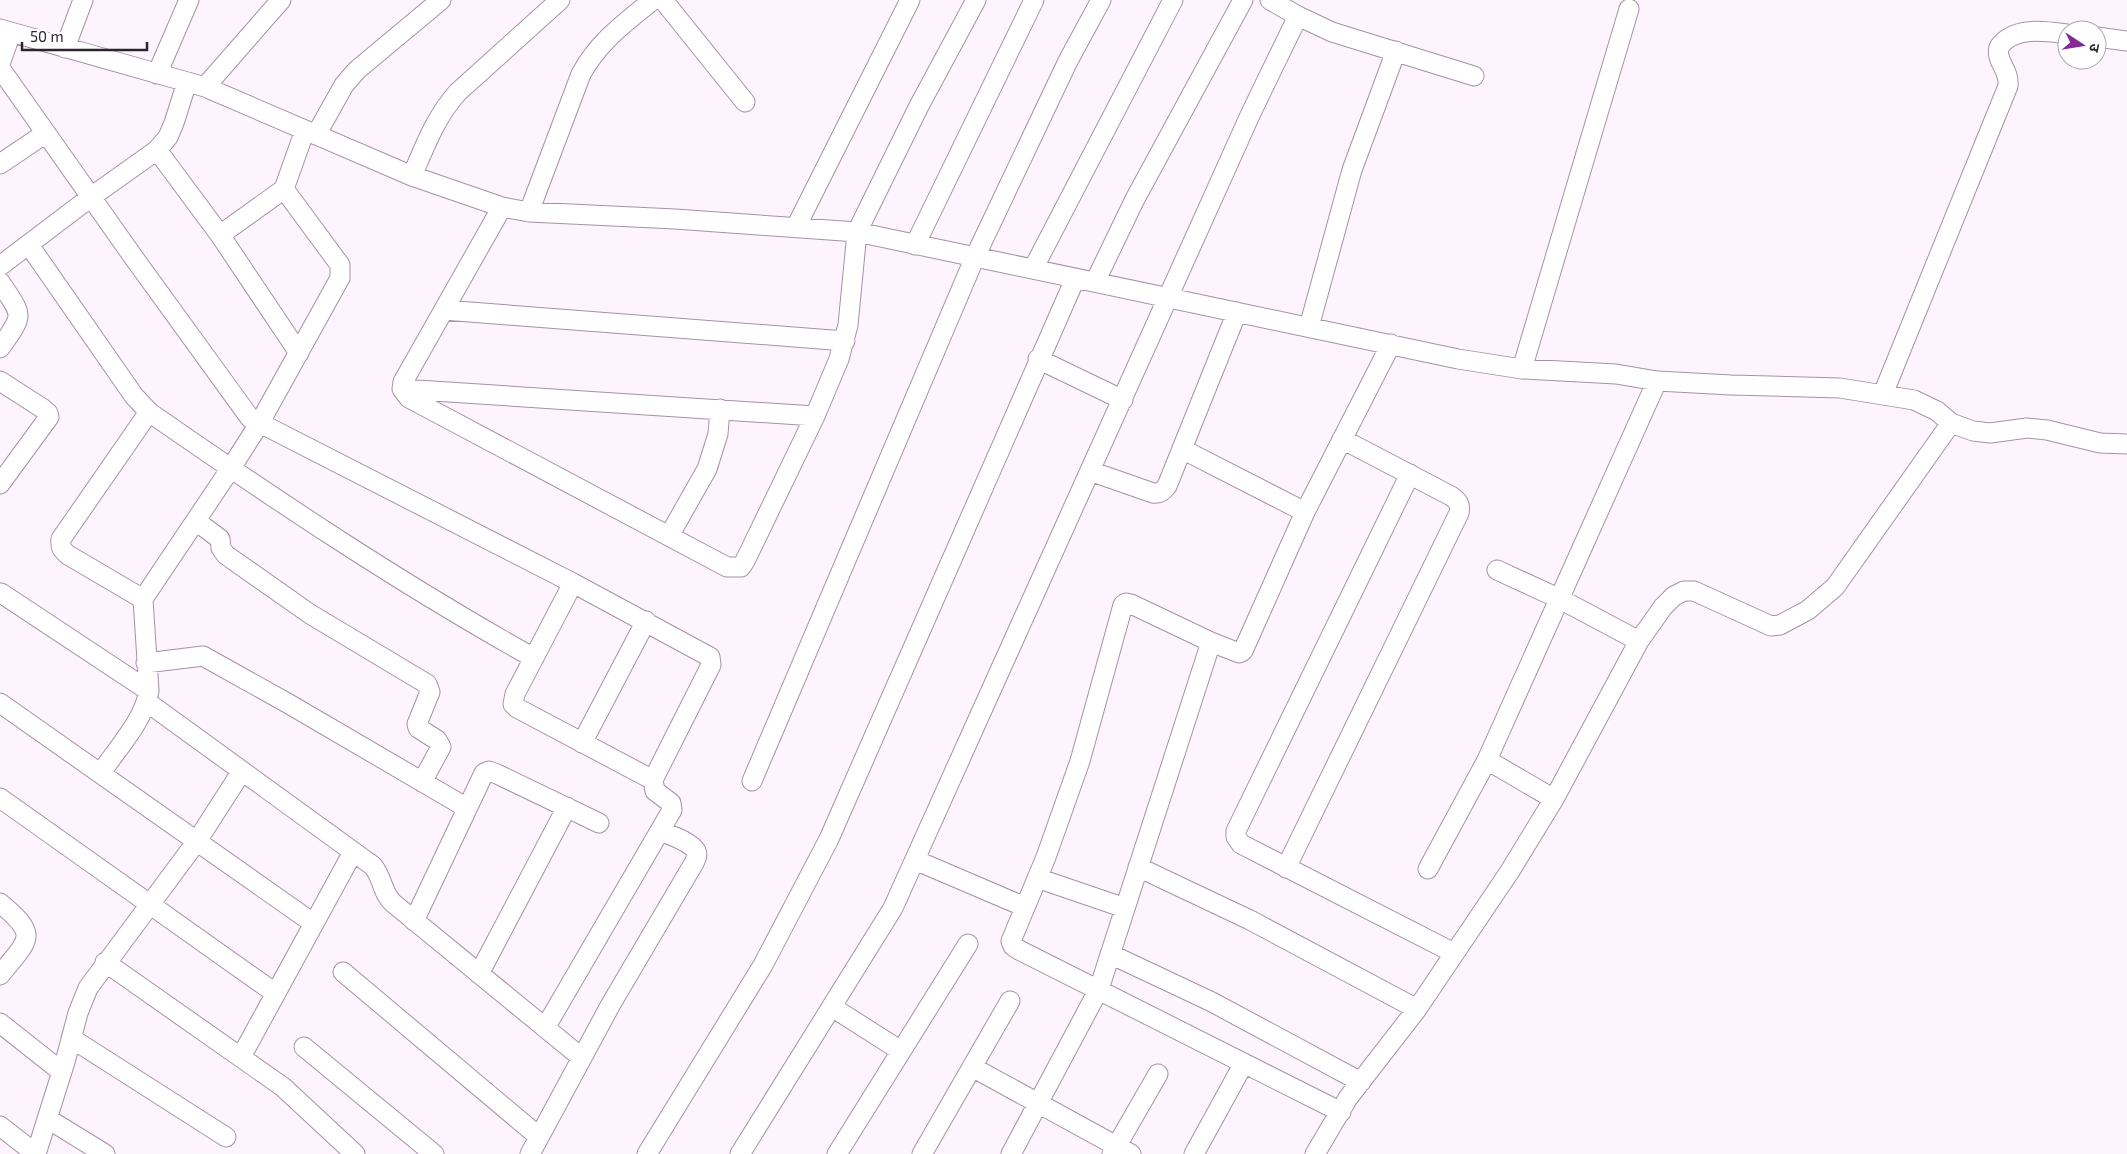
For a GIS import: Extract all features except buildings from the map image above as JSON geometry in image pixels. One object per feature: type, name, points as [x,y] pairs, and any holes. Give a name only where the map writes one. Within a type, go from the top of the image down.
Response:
[{"type":"street","points":[[64,48],[83,0]]},
{"type":"street","points":[[157,74],[189,0]]},
{"type":"street","points":[[205,87],[281,0]]},
{"type":"street","points":[[220,235],[284,189],[310,132],[344,85],[357,70],[441,0]]},
{"type":"street","points":[[412,176],[445,106],[560,0]]},
{"type":"street","points":[[530,212],[582,74],[591,56],[607,39],[653,0]]},
{"type":"street","points":[[663,0],[745,102]]},
{"type":"street","points":[[796,227],[910,0]]},
{"type":"street","points":[[502,207],[403,382],[402,389],[409,398],[727,567],[741,567],[815,416],[839,359],[845,341],[857,232],[919,106],[976,0]]},
{"type":"street","points":[[915,245],[1034,0]]},
{"type":"street","points":[[752,781],[975,257],[1068,61],[1102,0]]},
{"type":"street","points":[[1033,269],[1173,0]]},
{"type":"street","points":[[1095,282],[1136,199],[1243,0]]},
{"type":"street","points":[[1270,0],[1332,32],[1474,76]]},
{"type":"street","points":[[1522,369],[1629,9]]},
{"type":"street","points":[[740,1154],[893,908],[1251,113],[1298,16]]},
{"type":"street","points":[[545,1028],[673,806],[655,791],[653,780],[712,661],[706,653],[573,583],[250,418],[91,197],[0,66],[6,31],[205,87],[412,176],[502,207],[530,212],[857,232],[1458,359],[1522,369],[1616,374],[1658,381],[1840,388],[1914,400],[1937,411],[1951,423],[1973,431],[1990,433],[2028,428],[2047,430],[2100,443],[2127,444]]},
{"type":"street","points":[[1883,394],[2008,86],[2009,78],[1999,59],[1999,47],[2009,38],[2022,33],[2037,31],[2057,33]]},
{"type":"street","points":[[2107,38],[2127,41]]},
{"type":"street","points":[[1309,327],[1352,170],[1396,51]]},
{"type":"street","points":[[0,266],[157,150],[168,137],[187,82]]},
{"type":"street","points":[[0,164],[46,133]]},
{"type":"street","points":[[157,150],[220,235],[299,353]]},
{"type":"street","points":[[100,773],[141,716],[148,696],[143,600],[259,424],[337,285],[341,270],[340,265],[284,189]]},
{"type":"street","points":[[29,245],[134,396],[149,412],[370,561],[463,618],[534,658]]},
{"type":"street","points":[[647,1154],[763,965],[830,839],[1038,359],[1075,279]]},
{"type":"street","points":[[0,282],[17,308],[18,315],[15,327],[0,348]]},
{"type":"street","points":[[444,310],[845,341]]},
{"type":"street","points":[[1090,472],[1158,494],[1167,486],[1237,312]]},
{"type":"street","points":[[1340,1112],[1013,946],[1011,941],[1037,878],[1080,762],[1123,605],[1126,603],[1131,604],[1234,652],[1239,653],[1243,651],[1305,512],[1391,344]]},
{"type":"street","points":[[1038,359],[1123,400]]},
{"type":"street","points":[[0,381],[42,408],[48,413],[49,417],[0,484]]},
{"type":"street","points":[[1428,869],[1487,760],[1658,381]]},
{"type":"street","points":[[402,389],[815,416]]},
{"type":"street","points":[[669,536],[707,469],[718,434],[720,409]]},
{"type":"street","points":[[143,600],[68,555],[62,550],[60,545],[61,539],[149,412]]},
{"type":"street","points":[[1315,1154],[1340,1112],[1417,1009],[1510,871],[1554,798],[1639,641],[1663,607],[1674,596],[1684,591],[1704,594],[1771,626],[1780,624],[1808,610],[1835,587],[1951,423]]},
{"type":"street","points":[[1286,868],[1459,512],[1460,506],[1458,500],[1342,439]]},
{"type":"street","points":[[1182,449],[1305,512]]},
{"type":"street","points":[[1410,474],[1236,831],[1236,837],[1241,844],[1286,868],[1454,953]]},
{"type":"street","points":[[196,521],[220,539],[221,548],[226,555],[310,614],[427,684],[430,692],[417,724],[418,728],[436,740],[441,747],[422,782]]},
{"type":"street","points":[[1497,570],[1560,599],[1639,641]]},
{"type":"street","points":[[573,583],[512,700],[513,704],[517,708],[653,780]]},
{"type":"street","points":[[1,593],[148,696],[242,771],[373,866],[380,873],[387,898],[582,1058]]},
{"type":"street","points":[[582,743],[646,622]]},
{"type":"street","points":[[1011,1154],[1099,989],[1211,642]]},
{"type":"street","points":[[146,663],[203,656],[467,808]]},
{"type":"street","points":[[0,703],[313,923]]},
{"type":"street","points":[[1487,760],[1554,798]]},
{"type":"street","points":[[0,1126],[36,1154],[88,988],[105,962],[151,904],[197,841],[242,771]]},
{"type":"street","points":[[414,921],[484,773],[489,772],[599,823]]},
{"type":"street","points":[[0,798],[275,992]]},
{"type":"street","points":[[479,974],[567,807]]},
{"type":"street","points":[[530,1154],[538,1136],[697,856],[696,851],[690,845],[660,831]]},
{"type":"street","points":[[241,1057],[353,852]]},
{"type":"street","points":[[915,860],[1025,907]]},
{"type":"street","points":[[1138,867],[1250,920],[1417,1009]]},
{"type":"street","points":[[1037,878],[1125,908]]},
{"type":"street","points":[[0,903],[19,919],[26,930],[27,936],[25,944],[0,975]]},
{"type":"street","points":[[837,1154],[968,944]]},
{"type":"street","points":[[1110,954],[1212,1002],[1361,1082]]},
{"type":"street","points":[[105,962],[283,1087],[355,1154]]},
{"type":"street","points":[[343,972],[538,1136]]},
{"type":"street","points":[[922,1154],[1010,1001]]},
{"type":"street","points":[[832,1007],[901,1051]]},
{"type":"street","points":[[0,1023],[62,1072]]},
{"type":"street","points":[[71,1038],[226,1137]]},
{"type":"street","points":[[304,1047],[434,1154]]},
{"type":"street","points":[[1194,1154],[1244,1063]]},
{"type":"street","points":[[972,1067],[1039,1103],[1119,1151],[1158,1074]]},
{"type":"street","points":[[48,1119],[104,1154]]}]
